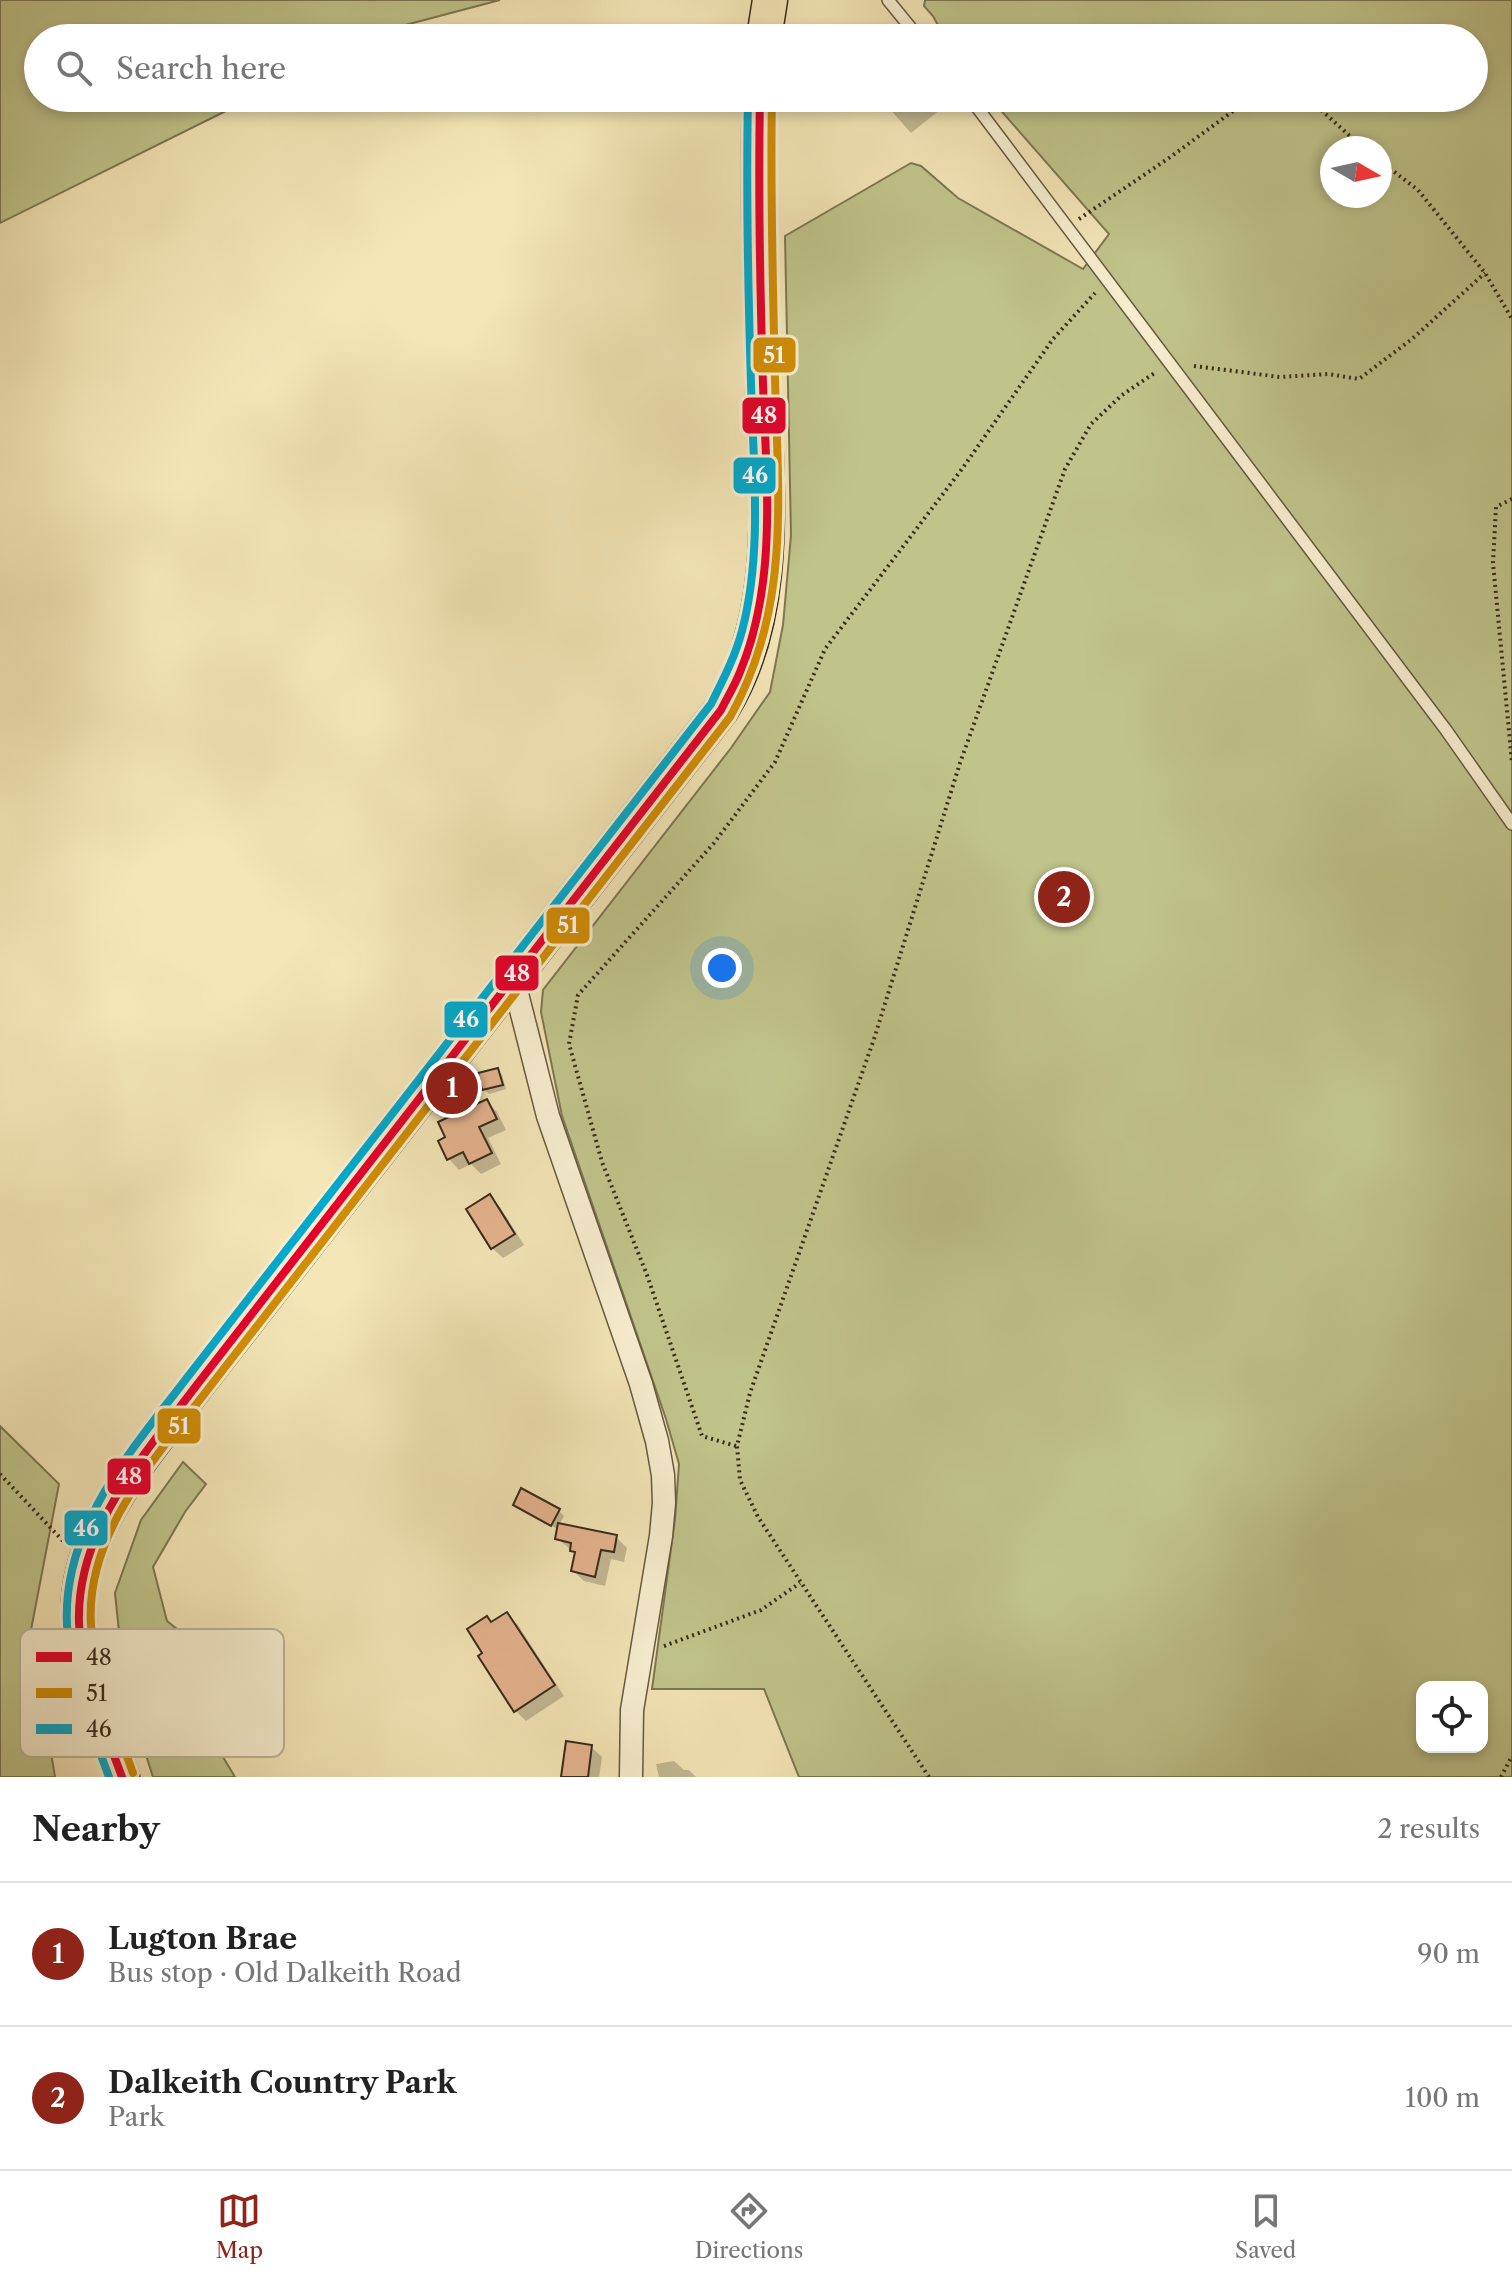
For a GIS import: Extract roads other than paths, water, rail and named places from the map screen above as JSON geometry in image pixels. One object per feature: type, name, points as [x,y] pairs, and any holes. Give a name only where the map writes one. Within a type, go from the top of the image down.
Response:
[{"type":"main road","points":[[766,24],[770,0]]},
{"type":"main road","points":[[82,1629],[79,1601],[86,1563],[112,1506],[137,1465],[734,690],[749,650],[758,609],[765,531],[760,112]]},
{"type":"main road","points":[[115,1757],[122,1777]]},
{"type":"street","points":[[513,978],[548,1116],[641,1384],[663,1475],[661,1536],[632,1710],[631,1777]]},
{"type":"lane","points":[[888,0],[908,24]]},
{"type":"lane","points":[[981,112],[1446,730],[1512,824]]},
{"type":"place","name":"Dalkeith Country Park","points":[[1064,897]]},
{"type":"place","name":"Lugton Brae","points":[[452,1088]]}]
